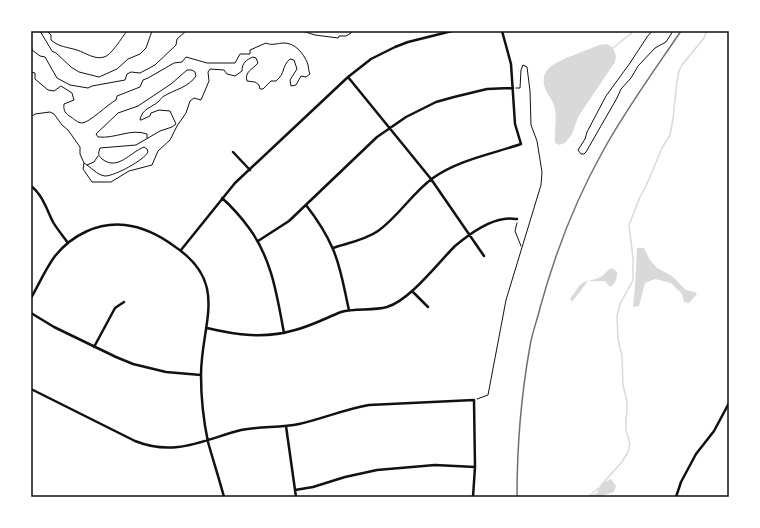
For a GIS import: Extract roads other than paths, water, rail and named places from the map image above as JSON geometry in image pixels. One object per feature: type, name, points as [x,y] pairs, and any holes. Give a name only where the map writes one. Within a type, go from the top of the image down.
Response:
[{"type":"street","points":[[181,250],[235,183],[348,77],[371,59],[395,47],[408,42],[452,31]]},
{"type":"street","points":[[333,248],[370,236],[379,230],[431,179],[450,168],[521,144],[515,124],[511,64],[502,31]]},
{"type":"street","points":[[348,77],[431,179],[484,256]]},
{"type":"street","points":[[258,241],[289,221],[361,152],[406,117],[436,102],[469,93],[487,89],[513,88]]},
{"type":"street","points":[[233,152],[250,170]]},
{"type":"street","points":[[31,186],[34,188],[54,223],[68,243]]},
{"type":"street","points":[[222,198],[241,217],[264,252],[273,276],[284,333]]},
{"type":"street","points":[[306,205],[320,224],[333,248],[339,266],[349,310]]},
{"type":"street","points":[[207,328],[243,335],[258,336],[284,333],[349,310],[374,309],[388,306],[399,302],[412,291],[455,246],[469,235],[497,221],[517,219]]},
{"type":"street","points":[[31,298],[55,257],[68,243],[89,230],[101,226],[122,224],[143,228],[156,234],[181,250],[197,268],[206,285],[209,304],[201,375],[208,440],[224,497]]},
{"type":"street","points":[[412,291],[428,307]]},
{"type":"street","points":[[94,346],[115,308],[124,302]]},
{"type":"street","points":[[31,313],[54,327],[133,364],[166,372],[201,375]]},
{"type":"street","points":[[31,389],[135,441],[147,446],[160,448],[171,448],[254,428],[298,424],[353,408],[369,405],[474,400],[473,497]]},
{"type":"street","points":[[676,497],[681,482],[696,454],[714,430],[729,403]]},
{"type":"street","points":[[286,426],[296,497]]},
{"type":"street","points":[[295,490],[313,487],[345,477],[377,470],[435,466],[474,467]]},
{"type":"waterway","points":[[613,48],[634,31]]},
{"type":"waterway","points":[[602,484],[622,462],[628,452],[630,444],[626,430],[627,401],[623,385],[622,356],[618,339],[617,316],[620,304],[633,280],[633,258],[629,225],[662,148],[670,135],[679,71],[682,65],[704,38],[707,31]]},
{"type":"waterway","points":[[588,497],[599,488]]},
{"type":"railway","points":[[517,497],[520,421],[530,346],[559,247],[583,189],[612,135],[681,31]]}]
